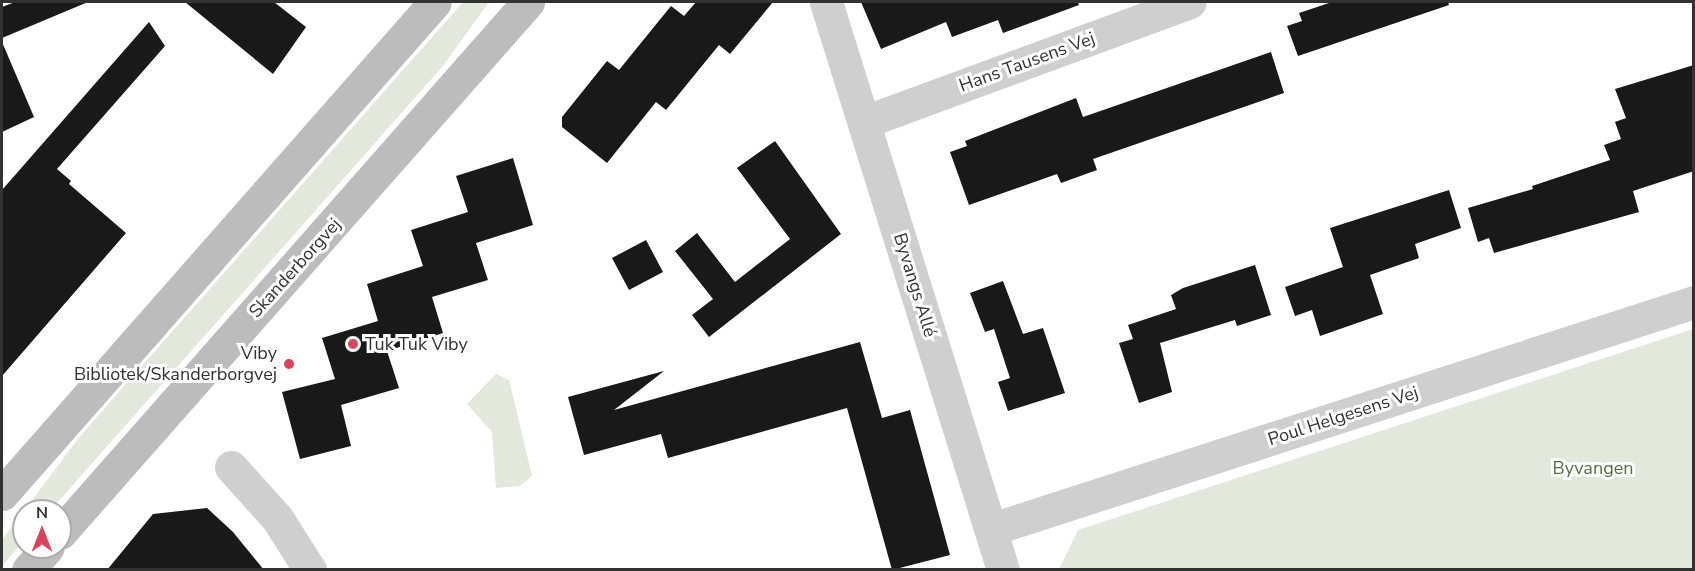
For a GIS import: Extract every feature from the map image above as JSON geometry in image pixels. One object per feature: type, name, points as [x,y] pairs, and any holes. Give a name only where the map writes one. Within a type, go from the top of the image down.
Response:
[{"type":"street","points":[[2,494],[435,2]]},
{"type":"street","name":"Skanderborgvej","points":[[72,519],[528,2]]},
{"type":"street","name":"Byvangs Allé","points":[[826,2],[1003,570]]},
{"type":"street","name":"Hans Tausens Vej","points":[[864,122],[1190,2]]},
{"type":"street","name":"Poul Helgesens Vej","points":[[992,529],[1694,302]]},
{"type":"street","points":[[231,468],[278,518],[310,570]]},
{"type":"green space","points":[[463,2],[489,2],[443,66],[61,499],[33,499],[81,435]]},
{"type":"green space","name":"Byvangen","points":[[1693,329],[1693,569],[1059,569],[1078,530]]},
{"type":"green space","points":[[496,374],[509,380],[532,476],[520,486],[496,488],[492,432],[467,404]]},
{"type":"green space","points":[[12,527],[12,555],[2,566],[2,540]]},
{"type":"building","points":[[15,2],[88,2],[2,38],[2,7]]},
{"type":"building","points":[[185,2],[274,2],[306,27],[273,74]]},
{"type":"building","points":[[696,2],[773,2],[730,54],[719,45],[666,110],[656,102],[607,163],[562,127],[562,117],[607,61],[619,70],[671,6],[684,16]]},
{"type":"building","points":[[861,2],[1078,2],[1079,5],[1003,33],[998,20],[952,37],[946,22],[881,49]]},
{"type":"building","points":[[1332,2],[1448,2],[1449,5],[1298,56],[1287,26],[1302,21],[1299,13]]},
{"type":"building","points":[[149,22],[165,46],[57,169],[71,181],[69,184],[126,233],[2,376],[2,190]]},
{"type":"building","points":[[2,42],[34,117],[2,132]]},
{"type":"building","points":[[1271,52],[1284,93],[1093,159],[1097,170],[1061,183],[1057,174],[969,205],[950,152],[967,146],[965,141],[1076,98],[1083,117]]},
{"type":"building","points":[[1694,65],[1694,171],[1633,191],[1639,212],[1494,253],[1489,238],[1478,242],[1468,208],[1533,189],[1532,186],[1610,160],[1604,145],[1621,139],[1615,122],[1626,118],[1615,89]]},
{"type":"building","points":[[775,141],[841,234],[709,337],[692,315],[713,299],[675,251],[697,233],[735,282],[790,239],[737,168]]},
{"type":"building","points":[[513,158],[533,225],[476,243],[488,280],[432,297],[443,333],[387,351],[399,388],[341,405],[351,446],[300,459],[282,392],[335,379],[322,338],[378,321],[367,284],[423,266],[411,230],[468,212],[456,176]]},
{"type":"building","points":[[1449,190],[1461,228],[1415,244],[1419,258],[1370,275],[1383,314],[1320,336],[1312,310],[1295,316],[1285,287],[1343,267],[1330,228]]},
{"type":"building","points":[[646,240],[663,272],[629,290],[612,258]]},
{"type":"building","points":[[1255,265],[1271,315],[1237,326],[1235,320],[1160,343],[1172,392],[1139,403],[1119,343],[1133,339],[1128,325],[1176,309],[1171,295],[1183,288]]},
{"type":"building","points":[[1003,281],[1023,334],[1043,328],[1065,393],[1008,411],[998,382],[1010,378],[994,329],[985,332],[970,293]]},
{"type":"building","points":[[860,342],[882,418],[910,410],[950,555],[892,570],[847,408],[668,458],[661,434],[584,455],[568,397],[664,371],[614,410]]},
{"type":"building","points":[[207,508],[233,532],[264,570],[107,570],[153,514]]},
{"type":"place","name":"Tuk Tuk Viby","points":[[353,344]]},
{"type":"place","name":"Viby Bibliotek/Skanderborgvej","points":[[289,364]]}]
